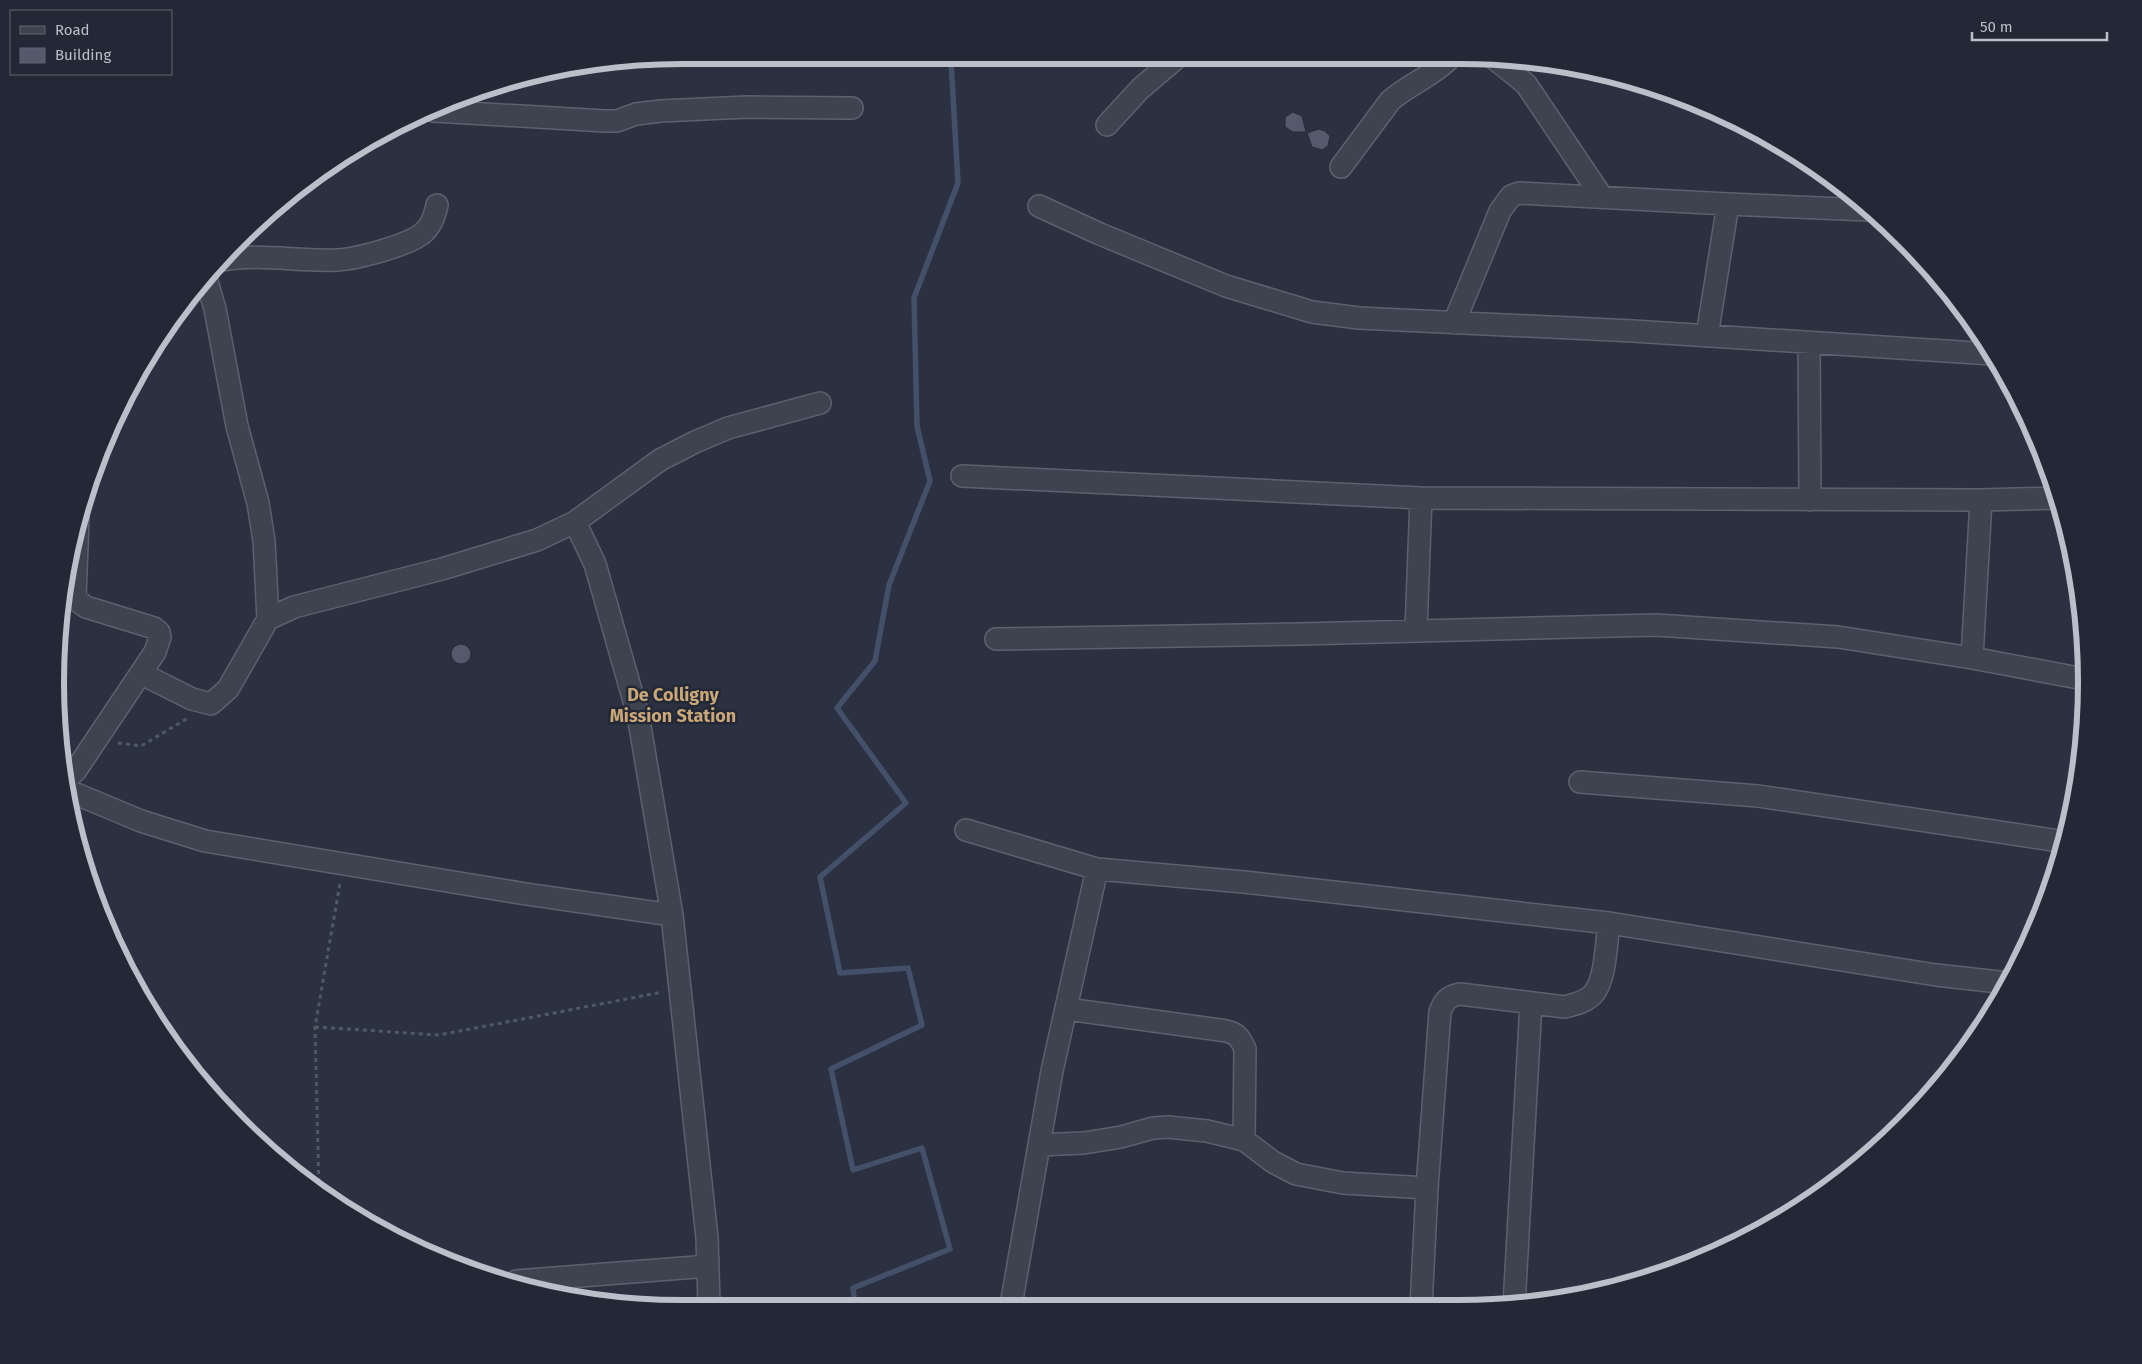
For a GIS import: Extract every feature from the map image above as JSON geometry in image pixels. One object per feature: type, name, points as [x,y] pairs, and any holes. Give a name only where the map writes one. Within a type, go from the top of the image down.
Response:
[{"type":"street","points":[[1107,125],[1140,89],[1169,64]]},
{"type":"street","points":[[1341,167],[1390,101],[1399,93],[1434,73],[1444,64]]},
{"type":"street","points":[[1512,66],[1536,97],[1602,197]]},
{"type":"street","points":[[444,112],[617,121],[636,114],[661,111],[746,107],[852,108]]},
{"type":"street","points":[[1454,323],[1500,211],[1511,196],[1530,192],[1859,210]]},
{"type":"street","points":[[1707,336],[1728,204]]},
{"type":"street","points":[[231,259],[252,257],[340,260],[376,252],[397,246],[424,233],[434,218],[436,205]]},
{"type":"street","points":[[1039,206],[1100,234],[1226,286],[1312,312],[1359,318],[1707,336],[1983,353]]},
{"type":"street","points":[[208,285],[216,310],[237,426],[258,503],[264,541],[268,620]]},
{"type":"street","points":[[1809,343],[1810,500]]},
{"type":"street","points":[[142,674],[192,699],[211,704],[228,688],[268,620],[294,607],[442,569],[537,540],[575,522],[660,460],[695,442],[728,428],[820,404]]},
{"type":"street","points":[[962,476],[1421,498],[1810,500],[2050,498]]},
{"type":"street","points":[[1416,630],[1421,498]]},
{"type":"street","points":[[1972,658],[1982,500]]},
{"type":"street","points":[[575,522],[595,564],[638,715],[672,915],[707,1238],[709,1300]]},
{"type":"street","points":[[71,775],[142,674],[159,645],[159,632],[138,622],[86,607],[75,599],[76,559]]},
{"type":"street","points":[[996,639],[1656,625],[1838,637],[1972,658],[2078,678]]},
{"type":"street","points":[[1580,782],[1758,796],[1967,829],[2057,841]]},
{"type":"street","points":[[74,792],[141,821],[205,841],[526,894],[672,915]]},
{"type":"street","points":[[966,830],[1097,869],[1244,882],[1608,923],[1936,975],[2000,982]]},
{"type":"street","points":[[1012,1300],[1052,1071],[1097,869]]},
{"type":"street","points":[[1421,1300],[1427,1188],[1440,1012],[1443,1004],[1454,995],[1460,994],[1565,1007],[1581,1002],[1593,995],[1601,981],[1608,923]]},
{"type":"street","points":[[1514,1298],[1531,1003]]},
{"type":"street","points":[[1067,1009],[1233,1032],[1239,1036],[1245,1049],[1244,1140]]},
{"type":"street","points":[[1039,1145],[1084,1143],[1121,1137],[1153,1128],[1207,1131],[1244,1140],[1273,1162],[1296,1174],[1343,1183],[1427,1188]]},
{"type":"street","points":[[527,1280],[697,1267],[708,1261]]},
{"type":"path","points":[[97,740],[141,746],[211,704]]},
{"type":"path","points":[[319,1181],[315,1027],[343,865]]},
{"type":"path","points":[[315,1027],[439,1035],[680,988]]},
{"type":"building","points":[[1293,112],[1302,116],[1306,132],[1293,132],[1285,127],[1285,117]]},
{"type":"building","points":[[1319,129],[1325,131],[1330,136],[1328,146],[1322,150],[1312,147],[1307,133]]},
{"type":"building","points":[[457,644],[465,644],[471,650],[471,658],[465,664],[457,664],[451,658],[451,650]]},
{"type":"waterway","points":[[854,1300],[853,1288],[950,1249],[922,1148],[853,1170],[831,1069],[922,1025],[908,968],[840,973],[820,877],[906,803],[837,708],[875,661],[889,585],[930,481],[917,426],[914,298],[958,183],[951,64]]},
{"type":"district","name":"De Colligny Mission Station","points":[[673,705]]}]
